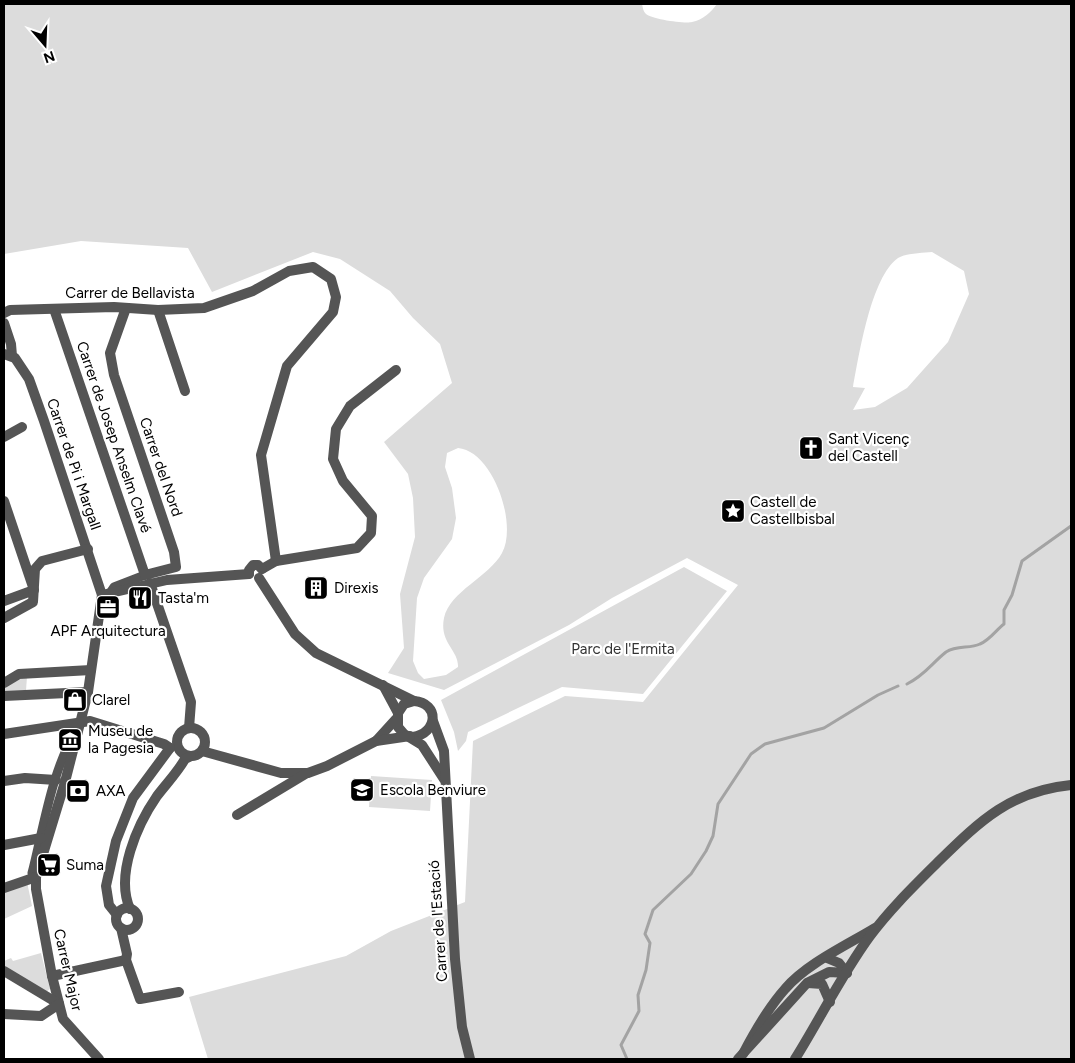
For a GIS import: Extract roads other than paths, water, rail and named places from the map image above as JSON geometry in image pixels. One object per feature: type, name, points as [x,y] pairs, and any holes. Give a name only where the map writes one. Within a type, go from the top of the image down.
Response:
[{"type":"street","name":"Carrer de Bellavista","points":[[4,313],[10,310],[114,307],[158,310],[204,308],[253,291],[289,271],[313,267],[331,280],[336,297],[333,312],[288,366],[261,455],[276,561]]},
{"type":"street","name":"Carrer del Nord","points":[[126,308],[110,353],[114,375],[174,552],[176,567],[147,579]]},
{"type":"street","name":"Carrer de Josep Anselm Clavé","points":[[54,309],[191,702],[189,728]]},
{"type":"street","points":[[158,310],[185,391]]},
{"type":"street","points":[[4,323],[11,344],[8,355]]},
{"type":"street","name":"Carrer de Pi i Margall","points":[[8,355],[19,362],[29,379],[88,549],[106,594]]},
{"type":"street","points":[[36,877],[88,692],[106,594],[147,579],[257,574],[276,561],[357,548],[371,533],[372,516],[342,481],[333,459],[336,429],[350,406],[396,370]]},
{"type":"street","points":[[4,437],[22,427]]},
{"type":"street","points":[[4,501],[34,590]]},
{"type":"street","points":[[4,618],[33,602],[37,564],[88,549]]},
{"type":"street","name":"Carrer de l'Estació","points":[[257,574],[295,634],[316,653],[429,708],[444,751],[455,959],[462,1027],[470,1059]]},
{"type":"street","points":[[4,601],[34,590]]},
{"type":"street","points":[[4,683],[19,674],[92,670]]},
{"type":"street","points":[[382,685],[397,716],[398,727],[404,734],[422,745],[445,780]]},
{"type":"street","points":[[4,696],[88,692]]},
{"type":"street","points":[[376,741],[397,716],[404,704],[414,701]]},
{"type":"street","points":[[4,734],[90,721],[164,744],[191,756]]},
{"type":"street","points":[[237,815],[308,773],[327,766],[376,741],[422,736],[429,730],[433,721]]},
{"type":"street","points":[[121,928],[129,930],[137,924],[137,914],[130,909],[124,897],[127,868],[143,819],[185,759],[202,750],[205,742],[202,733],[189,728],[179,736],[174,748],[133,798],[116,841],[106,886],[109,905],[117,915],[127,954],[126,960],[140,999],[179,992]]},
{"type":"street","points":[[36,877],[32,874],[56,780],[70,742],[76,733]]},
{"type":"street","points":[[202,750],[281,773],[308,773]]},
{"type":"street","points":[[4,781],[25,778],[56,780]]},
{"type":"street","points":[[795,1059],[847,973],[894,906],[988,814],[1024,795],[1071,785]]},
{"type":"street","points":[[4,845],[41,838]]},
{"type":"street","points":[[4,888],[36,877]]},
{"type":"street","name":"Carrer Major","points":[[36,877],[39,905],[52,976],[64,1020],[99,1059]]},
{"type":"street","points":[[117,915],[124,909],[130,909]]},
{"type":"street","points":[[741,1057],[767,1013],[786,988],[807,970],[878,927]]},
{"type":"street","points":[[827,958],[838,963],[847,973]]},
{"type":"street","points":[[52,976],[126,960]]},
{"type":"street","points":[[4,971],[59,1004],[41,1016],[4,1014]]},
{"type":"street","points":[[741,1057],[756,1042],[783,1007],[807,983],[829,972],[847,973]]},
{"type":"street","points":[[807,983],[815,982],[822,984],[830,1002]]},
{"type":"waterway","points":[[907,684],[923,673],[946,652],[955,648],[980,644],[1004,624],[1004,610],[1012,595],[1022,561],[1071,526]]},
{"type":"waterway","points":[[627,1059],[621,1045],[639,1011],[638,995],[646,970],[650,943],[645,934],[653,910],[691,874],[706,851],[713,836],[718,804],[751,754],[765,744],[824,728],[878,695],[898,686]]},
{"type":"place","name":"Sant Vicenç del Castell","points":[[811,448]]},
{"type":"place","name":"Castell de Castellbisbal","points":[[733,511]]},
{"type":"place","name":"Direxis","points":[[316,588]]},
{"type":"place","name":"Tasta'm","points":[[140,598]]},
{"type":"place","name":"APF Arquitectura","points":[[108,607]]},
{"type":"place","name":"Clarel","points":[[75,700]]},
{"type":"place","name":"Museu de la Pagesia","points":[[70,740]]},
{"type":"place","name":"Escola Benviure","points":[[362,790]]},
{"type":"place","name":"AXA","points":[[78,791]]},
{"type":"place","name":"Suma","points":[[49,865]]},
{"type":"park label","name":"Parc de l'Ermita","points":[[623,649]]}]
